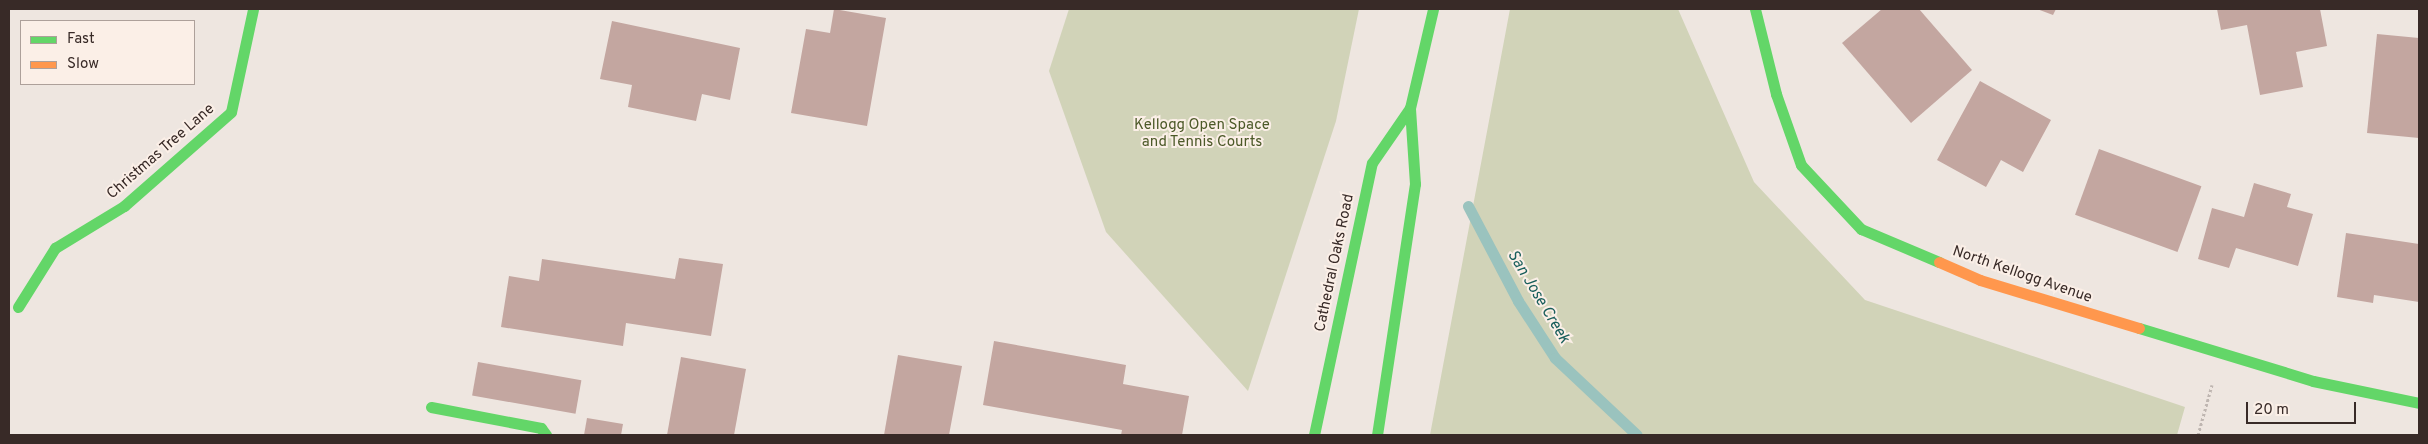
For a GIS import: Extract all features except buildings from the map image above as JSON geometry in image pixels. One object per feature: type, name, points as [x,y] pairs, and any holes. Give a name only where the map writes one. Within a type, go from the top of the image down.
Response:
[{"type":"street","name":"Christmas Tree Lane","points":[[18,307],[55,248],[124,206],[231,112],[253,9]]},
{"type":"street","name":"Cathedral Oaks Road","points":[[1377,435],[1415,184],[1410,108],[1433,9]]},
{"type":"street","name":"North Kellogg Avenue","points":[[1755,9],[1776,94],[1801,164],[1862,230],[1980,280],[2314,381],[2419,403]]},
{"type":"street","name":"Cathedral Oaks Road","points":[[1314,435],[1372,163],[1410,108]]},
{"type":"street","points":[[431,407],[541,428],[546,435]]},
{"type":"path","points":[[2198,435],[2220,354]]},
{"type":"green space","name":"Kellogg Open Space and Tennis Courts","points":[[1069,9],[1359,9],[1336,121],[1248,391],[1106,232],[1049,71]]},
{"type":"green space","points":[[1510,9],[1678,9],[1754,182],[1865,300],[2185,407],[2177,435],[1430,435]]},
{"type":"waterway","name":"San Jose Creek","points":[[1468,206],[1518,301],[1555,358],[1637,435]]},
{"type":"traffic: fast","points":[[18,307],[55,248],[124,206],[231,112],[253,9]]},
{"type":"traffic: fast","points":[[1377,435],[1415,184],[1410,108],[1433,9]]},
{"type":"traffic: fast","points":[[1755,9],[1776,94],[1801,165],[1861,229],[1939,262]]},
{"type":"traffic: fast","points":[[1314,435],[1372,163],[1410,108]]},
{"type":"traffic: fast","points":[[2139,328],[2313,381],[2419,403]]},
{"type":"traffic: fast","points":[[431,407],[541,428],[546,435]]},
{"type":"traffic: slow","points":[[1939,262],[1980,280],[2139,328]]}]
